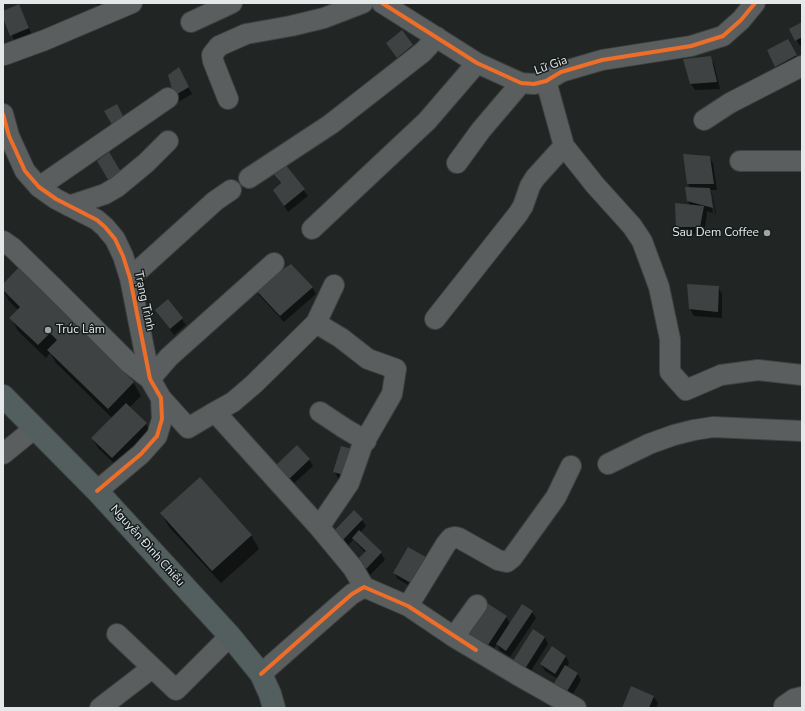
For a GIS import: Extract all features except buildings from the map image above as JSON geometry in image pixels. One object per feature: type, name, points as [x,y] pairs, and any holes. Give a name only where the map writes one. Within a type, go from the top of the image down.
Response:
[{"type":"main road","name":"Nguyễn Đình Chiểu","points":[[3,396],[98,491],[230,636],[261,674],[270,694],[274,708]]},
{"type":"street","points":[[4,55],[45,40],[132,3]]},
{"type":"street","points":[[192,22],[232,3]]},
{"type":"street","points":[[228,99],[212,61],[212,55],[219,46],[246,34],[291,26],[324,18],[363,3]]},
{"type":"street","name":"Lữ Gia","points":[[382,3],[477,63],[521,84],[534,84],[546,81],[561,72],[602,60],[692,46],[723,36],[741,20],[755,3]]},
{"type":"street","points":[[249,178],[331,124],[423,52],[437,37]]},
{"type":"street","points":[[3,51],[3,59]]},
{"type":"street","points":[[312,230],[427,121],[477,63]]},
{"type":"street","points":[[704,120],[730,103],[802,66]]},
{"type":"street","points":[[546,81],[564,146],[595,185],[632,226],[642,241],[659,288],[670,339],[670,372],[686,390],[721,375],[758,370],[802,375]]},
{"type":"street","points":[[457,162],[481,130],[521,84]]},
{"type":"street","points":[[39,187],[168,98]]},
{"type":"street","name":"Trạng Trình","points":[[3,114],[8,136],[24,171],[39,187],[69,206],[97,220],[105,227],[120,250],[130,278],[150,379],[160,398],[162,419],[157,436],[141,454],[98,491]]},
{"type":"street","points":[[69,206],[105,194],[117,187],[146,163],[168,141]]},
{"type":"street","points":[[434,319],[518,214],[535,178],[564,146]]},
{"type":"street","points":[[740,160],[802,161]]},
{"type":"street","points":[[130,278],[215,201],[231,190]]},
{"type":"street","points":[[3,241],[13,248],[128,362],[150,379],[169,357],[274,263]]},
{"type":"street","points":[[160,398],[188,428],[233,402],[254,384],[316,323],[334,285]]},
{"type":"street","points":[[316,323],[341,338],[368,358],[396,369],[392,394],[362,446],[349,482],[319,527]]},
{"type":"street","points":[[215,412],[319,527],[353,568],[364,587],[408,606],[454,637],[576,708]]},
{"type":"street","points":[[320,412],[366,441]]},
{"type":"street","points":[[608,464],[624,458],[649,444],[694,430],[713,427],[802,431]]},
{"type":"street","points":[[3,454],[35,428]]},
{"type":"street","points":[[408,606],[451,538],[459,538],[498,560],[507,562],[512,558],[556,497],[571,466]]},
{"type":"street","points":[[261,674],[352,594],[364,587]]},
{"type":"street","points":[[454,637],[477,605]]},
{"type":"street","points":[[117,634],[176,690],[230,636]]},
{"type":"street","points":[[100,708],[152,668]]},
{"type":"street","points":[[784,706],[794,699],[802,697]]},
{"type":"cycle path","points":[[382,3],[477,63],[521,83],[534,84],[546,81],[561,72],[602,60],[691,46],[723,36],[741,20],[755,3]]},
{"type":"cycle path","points":[[3,114],[9,136],[25,171],[39,187],[56,199],[97,220],[115,239],[123,256],[130,278],[150,379],[161,398],[162,419],[157,436],[141,454],[97,491]]},
{"type":"cycle path","points":[[261,674],[352,594],[364,587],[408,606],[476,650]]},
{"type":"place","name":"Sau Dem Coffee","points":[[767,233]]},
{"type":"place","name":"Trúc Lâm","points":[[48,330]]}]
